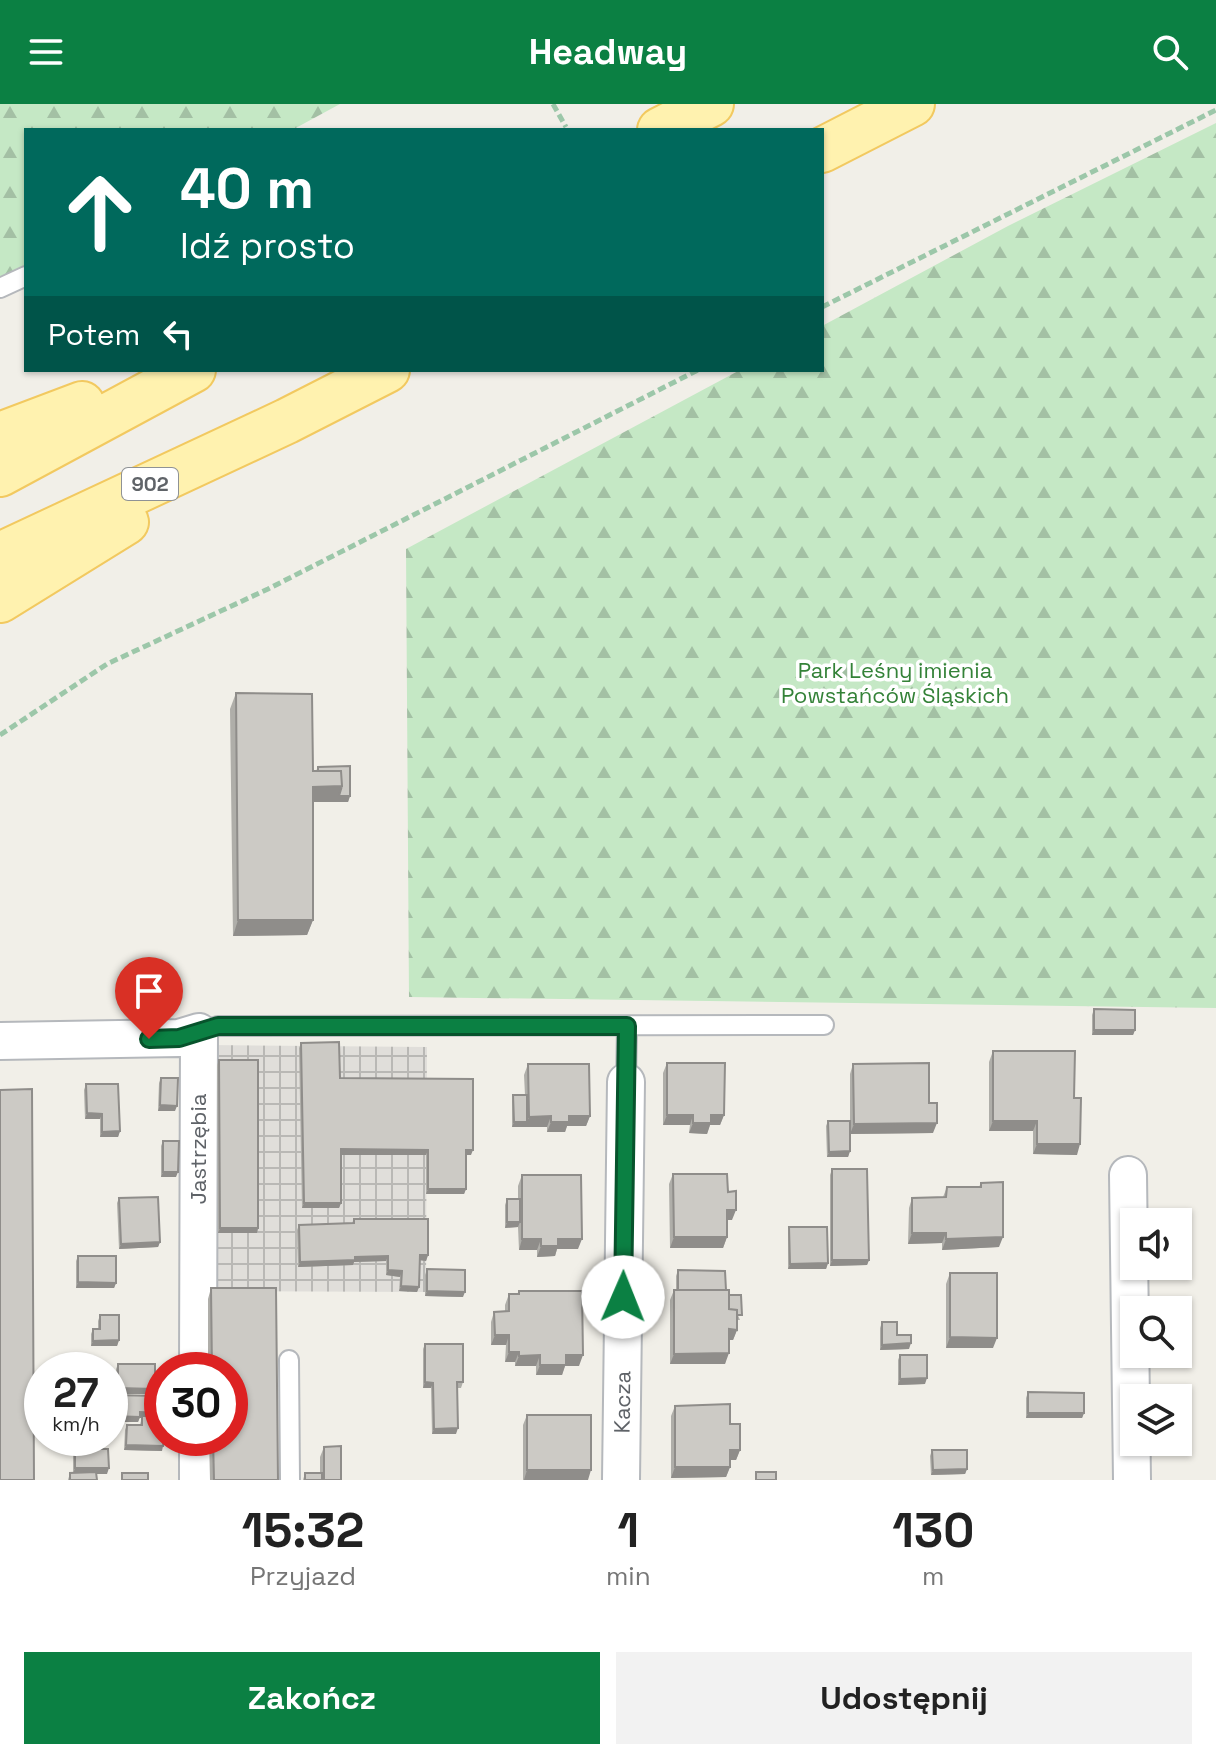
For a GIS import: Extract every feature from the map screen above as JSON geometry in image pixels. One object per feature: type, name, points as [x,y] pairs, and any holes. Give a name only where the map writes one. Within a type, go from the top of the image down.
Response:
[{"type":"main road","points":[[664,128],[711,104]]},
{"type":"main road","points":[[824,149],[912,104]]},
{"type":"main road","points":[[0,435],[165,372]]},
{"type":"main road","points":[[0,474],[189,372]]},
{"type":"main road","name":"902","points":[[0,555],[287,421],[383,372]]},
{"type":"main road","points":[[0,600],[287,421]]},
{"type":"street","points":[[0,1041],[179,1038],[199,1032]]},
{"type":"street","name":"Jastrzębia","points":[[198,1352],[199,1032]]},
{"type":"street","name":"Kacza","points":[[621,1480],[626,1082]]},
{"type":"street","points":[[1128,1175],[1132,1480]]},
{"type":"street","points":[[198,1456],[198,1480]]},
{"type":"lane","points":[[0,288],[24,277]]},
{"type":"lane","points":[[199,1032],[218,1026],[824,1025]]},
{"type":"lane","points":[[626,1082],[627,1026]]},
{"type":"lane","points":[[289,1360],[290,1480]]},
{"type":"path","points":[[553,104],[566,127]]},
{"type":"path","points":[[824,306],[1216,110]]},
{"type":"path","points":[[0,735],[107,664],[268,589],[694,372]]},
{"type":"shaded area","points":[[209,1045],[427,1047],[426,1292],[208,1291]]},
{"type":"green space","points":[[0,104],[340,104],[296,128],[24,128],[24,277],[0,290]]},
{"type":"green space","name":"Park Leśny imienia Powstańców Śląskich","points":[[1216,123],[1216,1008],[409,997],[406,549],[736,372],[824,372],[824,325],[1008,226]]},
{"type":"building","points":[[236,693],[312,694],[313,771],[341,771],[342,786],[313,787],[313,920],[238,920]]},
{"type":"building","points":[[350,766],[350,796],[339,796],[341,771],[318,771],[318,767]]},
{"type":"building","points":[[1094,1009],[1135,1010],[1135,1030],[1094,1030]]},
{"type":"building","points":[[339,1042],[340,1078],[473,1079],[473,1150],[466,1150],[466,1189],[428,1189],[428,1150],[341,1149],[341,1203],[304,1203],[301,1043]]},
{"type":"building","points":[[993,1051],[1075,1051],[1074,1098],[1081,1098],[1080,1144],[1037,1144],[1037,1121],[993,1121]]},
{"type":"building","points":[[219,1060],[258,1060],[258,1228],[220,1228]]},
{"type":"building","points":[[667,1063],[725,1063],[724,1115],[711,1115],[711,1123],[693,1123],[693,1115],[667,1115]]},
{"type":"building","points":[[929,1063],[929,1103],[937,1103],[937,1123],[854,1124],[853,1064]]},
{"type":"building","points":[[528,1064],[589,1064],[590,1116],[569,1116],[569,1122],[551,1122],[551,1116],[529,1117]]},
{"type":"building","points":[[161,1078],[178,1078],[177,1106],[160,1105]]},
{"type":"building","points":[[86,1084],[118,1084],[120,1131],[102,1132],[102,1114],[87,1113]]},
{"type":"building","points":[[32,1089],[33,1352],[24,1352],[24,1456],[34,1456],[34,1480],[0,1480],[0,1090]]},
{"type":"building","points":[[513,1095],[527,1095],[527,1122],[514,1122]]},
{"type":"building","points":[[828,1121],[850,1121],[850,1151],[829,1152]]},
{"type":"building","points":[[163,1141],[179,1141],[178,1172],[163,1172]]},
{"type":"building","points":[[832,1169],[867,1169],[869,1260],[832,1260]]},
{"type":"building","points":[[673,1174],[727,1174],[728,1192],[736,1191],[736,1210],[727,1210],[727,1237],[674,1237]]},
{"type":"building","points":[[522,1175],[581,1175],[582,1239],[558,1239],[558,1246],[541,1246],[541,1239],[522,1239]]},
{"type":"building","points":[[1003,1182],[1003,1237],[946,1239],[946,1233],[912,1233],[912,1198],[946,1197],[947,1187],[981,1187],[981,1183]]},
{"type":"building","points":[[158,1197],[160,1242],[121,1244],[119,1198]]},
{"type":"building","points":[[507,1199],[520,1199],[520,1222],[507,1222]]},
{"type":"building","points":[[354,1219],[428,1219],[428,1255],[420,1255],[419,1287],[401,1286],[402,1271],[388,1270],[388,1256],[300,1262],[299,1225],[354,1223]]},
{"type":"building","points":[[789,1227],[827,1227],[828,1263],[790,1264]]},
{"type":"building","points":[[78,1256],[116,1256],[116,1283],[78,1282]]},
{"type":"building","points":[[427,1269],[465,1270],[465,1292],[427,1291]]},
{"type":"building","points":[[678,1270],[725,1271],[726,1290],[678,1290]]},
{"type":"building","points":[[950,1273],[997,1273],[997,1338],[950,1337]]},
{"type":"building","points":[[211,1288],[276,1288],[278,1480],[214,1480],[213,1456],[248,1456],[248,1352],[212,1352]]},
{"type":"building","points":[[674,1290],[729,1290],[729,1309],[737,1310],[737,1330],[729,1329],[729,1353],[674,1354]]},
{"type":"building","points":[[519,1291],[582,1291],[583,1355],[566,1355],[566,1365],[540,1365],[540,1355],[519,1356],[519,1352],[509,1352],[509,1335],[495,1335],[494,1312],[509,1311],[509,1294],[519,1294]]},
{"type":"building","points":[[729,1295],[741,1295],[742,1315],[737,1315],[737,1310],[729,1309]]},
{"type":"building","points":[[100,1315],[119,1315],[119,1340],[93,1341],[93,1329],[100,1329]]},
{"type":"building","points":[[882,1322],[897,1322],[897,1335],[911,1335],[911,1343],[882,1345]]},
{"type":"building","points":[[425,1344],[463,1344],[463,1382],[457,1382],[458,1428],[434,1429],[433,1383],[425,1382]]},
{"type":"building","points":[[900,1355],[927,1355],[927,1378],[900,1379]]},
{"type":"building","points":[[128,1364],[144,1364],[144,1389],[128,1388]]},
{"type":"building","points":[[1028,1392],[1084,1393],[1084,1413],[1028,1413]]},
{"type":"building","points":[[128,1395],[144,1396],[144,1412],[140,1412],[140,1417],[128,1417]]},
{"type":"building","points":[[730,1404],[730,1424],[740,1424],[740,1450],[730,1450],[730,1467],[675,1467],[675,1406]]},
{"type":"building","points":[[527,1415],[591,1415],[591,1470],[527,1470]]},
{"type":"building","points":[[144,1416],[144,1445],[128,1445],[128,1425],[142,1425]]},
{"type":"building","points":[[341,1446],[341,1480],[324,1480],[324,1447]]},
{"type":"building","points":[[932,1450],[967,1450],[967,1469],[933,1470]]},
{"type":"building","points":[[75,1456],[108,1456],[109,1468],[75,1468]]},
{"type":"building","points":[[96,1472],[97,1480],[70,1480],[70,1473]]},
{"type":"building","points":[[756,1472],[776,1472],[776,1480],[756,1480]]},
{"type":"building","points":[[122,1473],[148,1473],[148,1480],[122,1480]]},
{"type":"building","points":[[305,1473],[322,1473],[322,1480],[305,1480]]},
{"type":"route","points":[[149,1039],[179,1038],[218,1026],[627,1026],[623,1297]]}]
